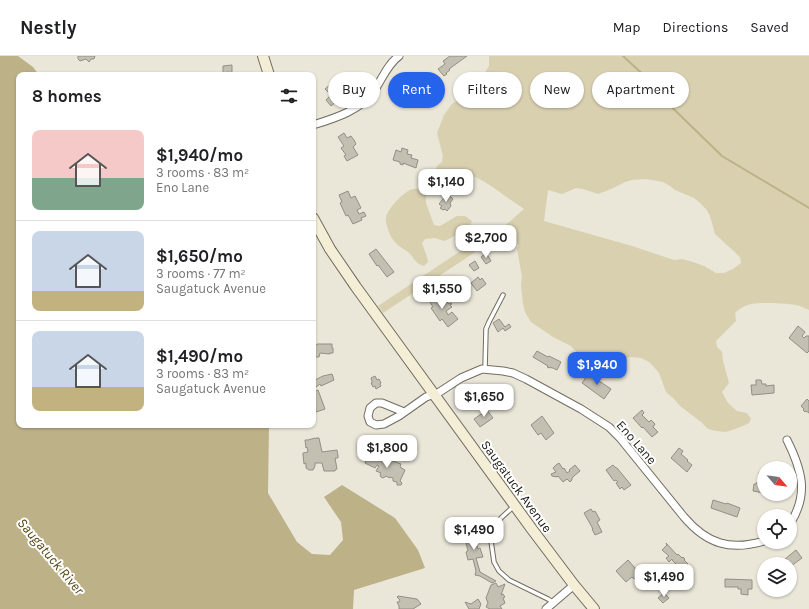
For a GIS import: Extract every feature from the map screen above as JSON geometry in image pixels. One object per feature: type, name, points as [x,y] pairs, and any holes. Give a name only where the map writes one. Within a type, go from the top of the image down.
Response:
[{"type":"main road","points":[[263,56],[268,72]]},
{"type":"main road","name":"Saugatuck Avenue","points":[[316,223],[330,249],[356,287],[514,505],[592,608]]},
{"type":"street","points":[[316,124],[335,119],[353,110],[368,99],[385,72],[399,56]]},
{"type":"street","name":"Eno Lane","points":[[404,412],[376,403],[370,408],[368,416],[370,422],[376,425],[384,424],[404,412],[426,397],[438,393],[461,378],[485,369],[508,372],[526,378],[581,408],[609,427],[620,438],[693,528],[705,536],[721,543],[744,546],[757,543]]},
{"type":"street","points":[[787,440],[803,477],[804,496],[797,514]]},
{"type":"street","points":[[546,609],[574,585]]},
{"type":"lane","points":[[485,369],[486,329],[503,295]]},
{"type":"lane","points":[[514,505],[501,518],[490,534],[494,562],[499,571],[509,580],[554,603]]},
{"type":"shaded area","points":[[489,56],[809,56],[809,310],[800,306],[783,304],[762,303],[747,305],[735,313],[736,321],[716,341],[717,347],[722,352],[729,383],[722,392],[728,403],[737,411],[747,413],[751,419],[749,423],[726,432],[708,429],[680,406],[666,392],[659,373],[649,362],[641,358],[630,357],[609,363],[599,363],[587,360],[579,355],[571,346],[553,337],[531,322],[525,312],[523,304],[521,285],[522,277],[517,249],[519,245],[501,235],[383,313],[378,306],[495,228],[501,229],[524,209],[479,179],[458,171],[426,196],[426,203],[434,225],[440,226],[457,216],[465,216],[472,221],[469,228],[465,232],[460,232],[444,241],[435,238],[425,239],[422,243],[428,262],[424,266],[416,262],[408,252],[394,241],[386,224],[387,214],[399,198],[412,189],[425,189],[435,177],[435,171],[437,166],[442,162],[443,156],[437,133],[444,115],[452,104],[453,108],[522,108],[522,72],[485,72],[489,66]],"holes":[[[646,179],[663,182],[675,190],[694,198],[706,209],[710,216],[715,234],[740,257],[741,263],[724,273],[716,273],[693,262],[682,259],[674,260],[632,246],[544,221],[548,190],[562,194],[576,188],[598,194],[625,182]]]},
{"type":"water","name":"Saugatuck River","points":[[0,56],[18,56],[33,67],[37,72],[16,72],[16,428],[269,428],[268,493],[297,542],[312,554],[330,555],[343,540],[341,522],[324,497],[342,485],[395,518],[418,550],[425,568],[354,590],[353,609],[0,609]]},
{"type":"building","points":[[78,56],[95,56],[94,59],[91,59],[89,62],[86,59],[80,61]]},
{"type":"building","points":[[450,56],[467,56],[449,69],[450,70],[445,75],[445,72],[441,72],[438,69],[445,64],[443,61]]},
{"type":"building","points":[[232,65],[232,72],[223,72],[223,66]]},
{"type":"building","points":[[344,133],[347,138],[351,136],[354,140],[356,144],[353,147],[358,155],[347,161],[344,156],[346,155],[341,148],[344,146],[338,137]]},
{"type":"building","points":[[402,148],[408,150],[407,154],[412,155],[411,158],[418,160],[416,168],[403,163],[403,165],[400,164],[400,162],[393,160],[396,150],[401,152]]},
{"type":"building","points":[[348,191],[351,198],[355,196],[361,208],[357,210],[359,214],[364,212],[366,216],[361,218],[362,220],[353,224],[348,215],[346,216],[340,203],[342,202],[339,195]]},
{"type":"building","points":[[447,194],[453,199],[450,203],[451,206],[447,211],[440,208],[442,206],[439,204]]},
{"type":"building","points":[[376,249],[394,272],[387,277],[369,254]]},
{"type":"building","points":[[486,253],[491,261],[486,264],[481,257]]},
{"type":"building","points":[[475,261],[479,268],[474,271],[469,265]]},
{"type":"building","points":[[478,277],[480,280],[482,278],[486,284],[477,291],[471,283]]},
{"type":"building","points":[[438,292],[444,300],[440,303],[442,306],[447,302],[452,304],[450,305],[452,307],[446,311],[448,315],[452,312],[458,319],[448,327],[442,319],[440,321],[431,308],[433,307],[428,299]]},
{"type":"building","points":[[499,319],[505,327],[509,324],[511,327],[505,331],[503,328],[498,332],[493,323]]},
{"type":"building","points":[[798,326],[805,332],[802,336],[804,338],[809,336],[809,351],[807,353],[789,338]]},
{"type":"building","points":[[317,344],[332,344],[333,353],[320,353],[319,357],[316,357]]},
{"type":"building","points":[[537,351],[561,362],[557,370],[547,367],[548,366],[533,357]]},
{"type":"building","points":[[332,374],[334,380],[321,386],[320,384],[316,387],[316,380]]},
{"type":"building","points":[[595,374],[597,375],[597,378],[595,381],[598,383],[599,381],[611,389],[604,399],[582,383],[587,376],[591,378]]},
{"type":"building","points":[[375,376],[381,383],[381,386],[376,389],[371,383],[371,378]]},
{"type":"building","points":[[756,380],[761,380],[762,384],[766,384],[766,386],[774,385],[774,393],[752,395],[751,385],[756,385]]},
{"type":"building","points":[[318,390],[325,409],[316,412],[316,391]]},
{"type":"building","points":[[807,399],[809,401],[809,413],[806,411],[805,412],[801,406]]},
{"type":"building","points":[[487,410],[493,418],[480,427],[474,419]]},
{"type":"building","points":[[642,410],[644,413],[642,415],[649,422],[651,420],[655,424],[653,427],[658,432],[652,437],[633,418]]},
{"type":"building","points":[[542,416],[554,433],[546,440],[541,433],[538,435],[531,425]]},
{"type":"building","points":[[319,438],[322,452],[337,450],[338,458],[335,458],[337,469],[335,471],[324,471],[322,463],[315,463],[313,470],[306,468],[303,453],[308,452],[305,440]]},
{"type":"building","points":[[679,448],[683,451],[681,454],[692,465],[687,472],[671,458]]},
{"type":"building","points":[[368,455],[388,463],[390,460],[401,464],[400,467],[405,470],[400,481],[402,483],[401,485],[397,485],[397,482],[393,481],[393,478],[386,476],[383,478],[381,477],[381,473],[376,471],[379,466],[377,465],[375,468],[365,463]]},
{"type":"building","points":[[559,463],[567,473],[575,465],[580,471],[572,478],[570,482],[567,479],[563,482],[558,476],[552,476],[551,474],[556,472],[553,468]]},
{"type":"building","points":[[613,465],[631,485],[624,490],[622,487],[620,489],[616,483],[618,482],[616,480],[614,481],[606,470]]},
{"type":"building","points":[[757,482],[757,492],[753,491],[754,484]]},
{"type":"building","points":[[713,500],[740,508],[737,517],[711,508]]},
{"type":"building","points":[[591,509],[593,512],[595,511],[600,520],[597,522],[602,532],[595,535],[584,513]]},
{"type":"building","points":[[475,528],[477,546],[478,549],[480,548],[483,557],[476,558],[480,572],[496,581],[492,583],[480,576],[475,575],[476,571],[473,559],[468,560],[466,552],[468,551],[465,539],[463,539],[461,532]]},
{"type":"building","points":[[666,543],[677,555],[678,554],[682,558],[683,557],[688,564],[679,572],[677,569],[679,567],[672,559],[669,562],[666,558],[669,556],[662,550],[667,545]]},
{"type":"building","points":[[796,550],[802,558],[797,562],[797,557],[788,557]]},
{"type":"building","points":[[628,560],[640,574],[634,579],[632,577],[626,582],[616,571]]},
{"type":"building","points":[[725,579],[752,580],[752,589],[748,589],[748,595],[741,594],[741,589],[738,589],[738,587],[725,587]]},
{"type":"building","points":[[496,583],[498,587],[505,584],[501,595],[503,594],[505,597],[503,598],[505,603],[500,606],[502,609],[490,609],[486,607],[488,603],[486,598],[491,585]]},
{"type":"building","points":[[664,593],[669,598],[663,603],[658,598]]},
{"type":"building","points":[[397,597],[417,599],[421,604],[413,609],[399,609],[397,602],[400,600]]},
{"type":"building","points":[[478,599],[481,604],[479,609],[469,609],[465,602],[471,604]]},
{"type":"waterway","points":[[623,56],[649,80],[652,88],[722,156],[809,208]]}]
